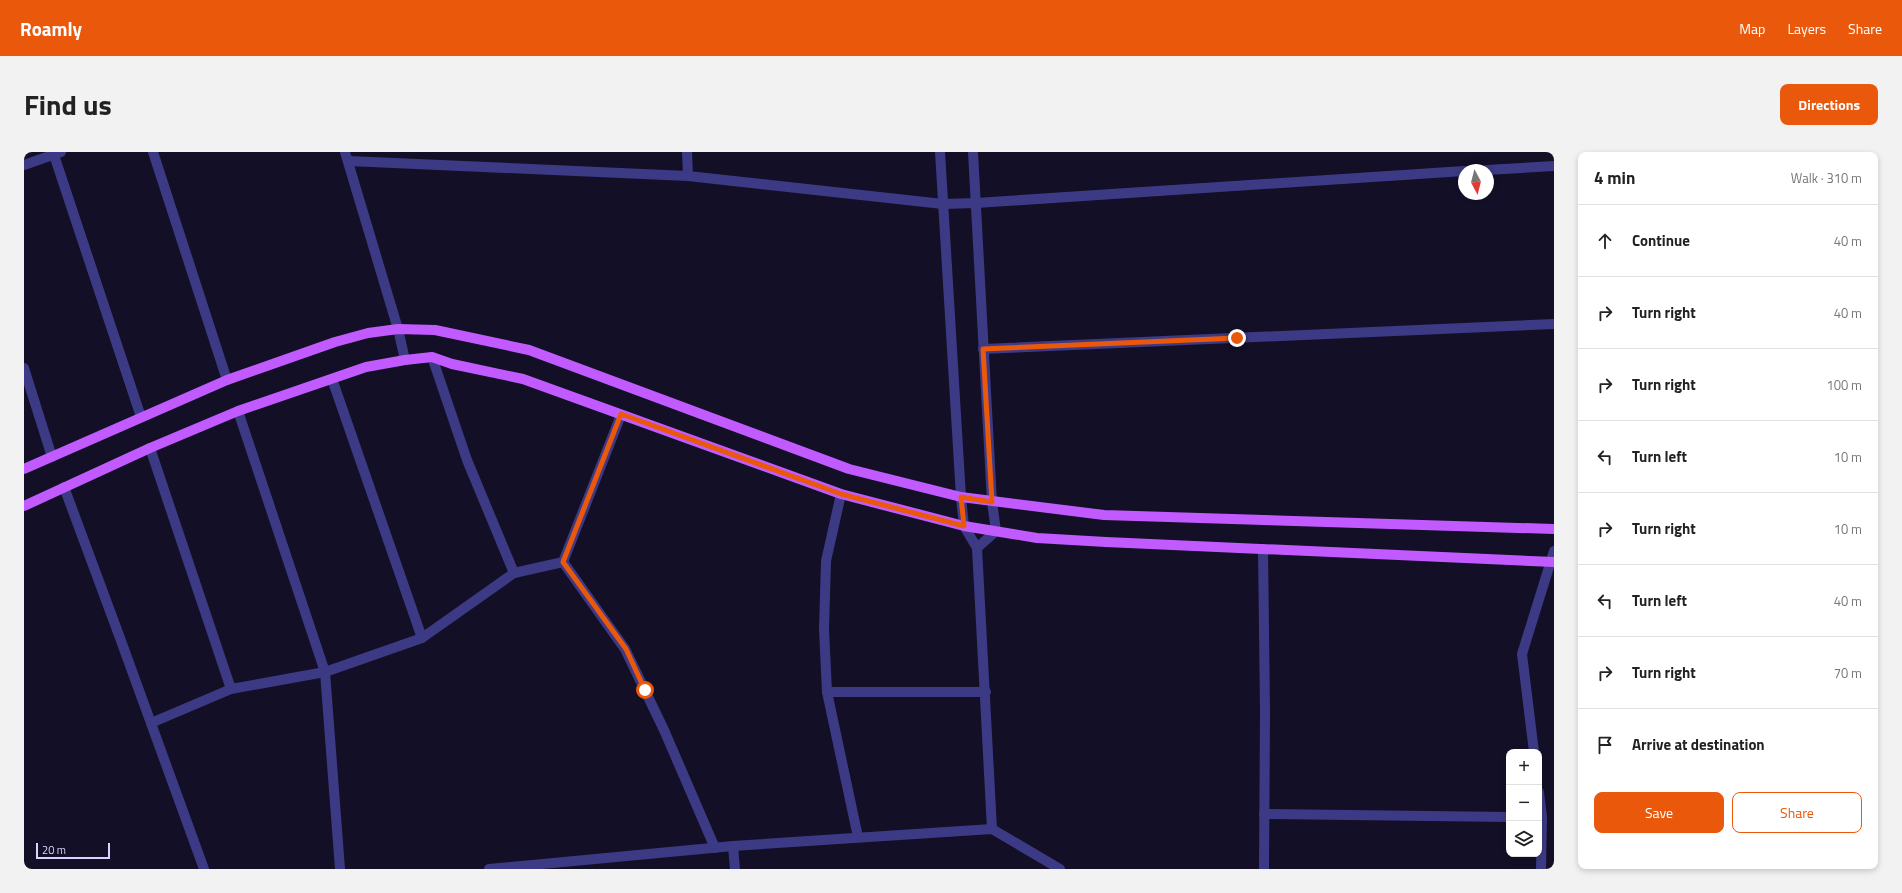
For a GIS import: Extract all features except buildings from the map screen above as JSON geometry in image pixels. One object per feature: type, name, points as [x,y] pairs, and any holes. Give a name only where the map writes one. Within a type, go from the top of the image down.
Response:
[{"type":"main road","points":[[24,469],[227,380],[335,342],[368,333],[398,329],[435,330],[529,350],[849,469],[961,497],[1104,515],[1554,529]]},
{"type":"main road","points":[[24,506],[150,448],[238,411],[366,367],[432,357],[452,364],[523,379],[841,494],[964,526],[1037,538],[1553,562]]},
{"type":"street","points":[[153,152],[227,380]]},
{"type":"street","points":[[687,152],[688,176]]},
{"type":"street","points":[[940,152],[961,497],[964,526],[977,548],[986,692],[992,829]]},
{"type":"street","points":[[973,152],[992,502],[996,531],[977,548]]},
{"type":"street","points":[[24,165],[56,153],[141,417]]},
{"type":"street","points":[[405,360],[398,329],[347,156],[688,176],[943,204],[976,204],[1458,172]]},
{"type":"street","points":[[1494,170],[1554,166]]},
{"type":"street","points":[[983,349],[1554,324]]},
{"type":"street","points":[[432,357],[467,460],[514,573]]},
{"type":"street","points":[[24,368],[52,457]]},
{"type":"street","points":[[332,379],[422,638]]},
{"type":"street","points":[[238,411],[325,672],[340,869]]},
{"type":"street","points":[[563,562],[621,414]]},
{"type":"street","points":[[150,448],[231,689]]},
{"type":"street","points":[[64,487],[204,869]]},
{"type":"street","points":[[841,494],[826,561],[824,628],[827,692],[858,837]]},
{"type":"street","points":[[1263,549],[1265,712],[1264,869]]},
{"type":"street","points":[[1534,749],[1522,654],[1553,562],[1554,551]]},
{"type":"street","points":[[151,723],[231,689],[325,672],[422,638],[514,573],[563,562]]},
{"type":"street","points":[[563,562],[626,649],[664,730],[715,848]]},
{"type":"street","points":[[827,692],[986,692]]},
{"type":"street","points":[[1264,814],[1506,817]]},
{"type":"street","points":[[1541,821],[1541,869]]},
{"type":"street","points":[[490,869],[732,846],[992,829],[1060,869]]},
{"type":"street","points":[[732,846],[735,869]]},
{"type":"route","points":[[645,690],[626,649],[563,562],[621,414],[841,494],[964,526],[961,497],[992,502],[983,349],[1237,338]]}]
